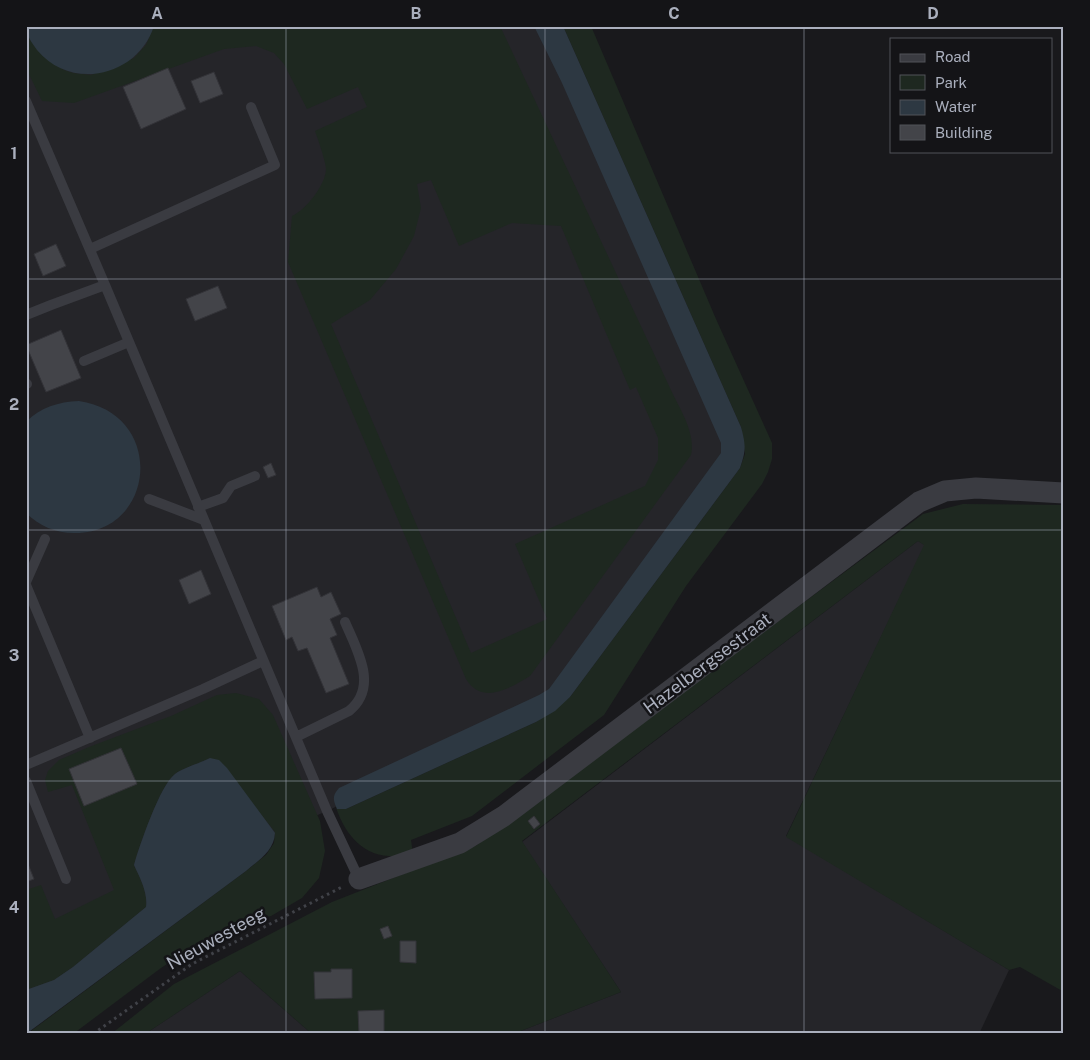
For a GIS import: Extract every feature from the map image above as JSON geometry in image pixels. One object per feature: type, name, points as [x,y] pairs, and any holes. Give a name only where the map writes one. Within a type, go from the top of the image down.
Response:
[{"type":"street","name":"Hazelbergsestraat","points":[[359,879],[460,843],[504,816],[919,502],[945,491],[976,488],[1064,493]]},
{"type":"lane","points":[[26,101],[327,811],[359,879]]},
{"type":"lane","points":[[90,249],[274,165],[251,107]]},
{"type":"lane","points":[[26,315],[105,285]]},
{"type":"lane","points":[[84,361],[129,342]]},
{"type":"lane","points":[[198,507],[222,498],[231,486],[255,476]]},
{"type":"lane","points":[[149,499],[204,520]]},
{"type":"lane","points":[[46,539],[27,590],[90,738]]},
{"type":"lane","points":[[296,738],[350,711],[357,705],[362,696],[364,686],[363,665],[345,622]]},
{"type":"lane","points":[[26,765],[264,661]]},
{"type":"lane","points":[[26,781],[66,879]]},
{"type":"path","name":"Nieuwesteeg","points":[[93,1034],[192,964],[359,879]]},
{"type":"shaded area","points":[[26,26],[550,26],[737,454],[552,704],[327,811],[275,833],[26,1014]]},
{"type":"shaded area","points":[[918,541],[925,545],[786,836],[1009,970],[979,1034],[513,1034],[621,992],[522,842]]},
{"type":"shaded area","points":[[240,971],[312,1034],[145,1034]]},
{"type":"green space","points":[[154,26],[500,26],[682,412],[689,429],[692,446],[691,455],[530,676],[517,684],[487,693],[480,692],[474,688],[466,679],[288,262],[292,216],[314,196],[325,175],[325,161],[315,131],[367,107],[358,87],[307,109],[284,64],[274,53],[256,46],[224,49],[74,103],[42,101],[26,68],[26,32],[30,40],[64,70],[91,75],[134,58],[146,45]],"holes":[[[431,180],[459,246],[512,223],[561,226],[630,390],[636,387],[658,438],[658,460],[645,486],[515,544],[547,619],[471,653],[331,324],[370,300],[396,269],[414,236],[421,208],[417,184]]]},
{"type":"green space","points":[[563,26],[591,26],[716,319],[772,443],[772,459],[762,484],[686,586],[604,715],[472,816],[411,840],[413,854],[379,855],[361,846],[354,839],[342,823],[335,804],[337,809],[346,809],[536,722],[570,697],[740,468],[745,454],[741,427]]},
{"type":"green space","points":[[963,504],[1064,505],[1064,992],[1020,967],[1009,970],[786,837],[924,545],[918,541],[522,841],[621,992],[513,1034],[312,1034],[240,971],[145,1034],[111,1034],[174,984],[332,902],[477,845],[923,514]]},
{"type":"green space","points":[[236,693],[259,699],[273,715],[320,821],[325,851],[319,878],[302,898],[271,916],[233,925],[197,944],[161,968],[73,1034],[27,1034],[266,855],[274,843],[275,832],[244,793],[210,758],[178,772],[169,780],[163,790],[145,831],[134,865],[145,891],[146,907],[73,967],[54,980],[26,990],[26,890],[41,885],[55,919],[114,890],[72,785],[48,792],[45,780],[48,771],[59,760],[89,747],[171,716],[217,695]]},
{"type":"water","points":[[26,26],[154,26],[146,43],[134,57],[119,67],[103,72],[85,74],[68,71],[51,63],[33,45],[28,36]]},
{"type":"water","points":[[534,26],[563,26],[741,427],[745,448],[743,457],[740,468],[570,697],[555,711],[536,722],[346,809],[337,809],[334,798],[339,788],[549,689],[721,453],[721,443],[562,83]]},
{"type":"water","points":[[79,401],[107,410],[127,427],[138,449],[140,472],[135,495],[122,515],[101,528],[67,533],[42,525],[26,513],[26,422],[50,406]]},
{"type":"water","points":[[210,758],[219,760],[227,768],[275,833],[269,850],[246,871],[26,1034],[26,990],[54,980],[73,967],[146,907],[145,891],[134,865],[145,831],[157,803],[169,780],[175,774]]},
{"type":"building","points":[[168,68],[186,109],[141,129],[123,87]]},
{"type":"building","points":[[214,72],[223,94],[200,103],[191,81]]},
{"type":"building","points":[[56,244],[66,266],[43,276],[34,254]]},
{"type":"building","points":[[218,286],[227,308],[195,321],[186,299]]},
{"type":"building","points":[[61,330],[81,378],[46,392],[26,345]]},
{"type":"building","points":[[271,463],[276,475],[268,478],[263,467]]},
{"type":"building","points":[[201,570],[211,594],[189,604],[179,580]]},
{"type":"building","points":[[317,587],[321,597],[331,592],[341,614],[330,619],[337,635],[330,638],[349,684],[326,693],[307,648],[298,651],[292,637],[286,640],[272,606]]},
{"type":"building","points":[[121,748],[137,784],[84,806],[69,769]]},
{"type":"building","points":[[534,816],[540,824],[534,829],[528,821]]},
{"type":"building","points":[[26,859],[34,879],[26,882]]},
{"type":"building","points":[[388,926],[392,936],[384,939],[380,929]]},
{"type":"building","points":[[400,941],[416,941],[416,963],[400,962]]},
{"type":"building","points":[[331,969],[352,969],[352,998],[315,999],[314,972],[331,972]]},
{"type":"building","points":[[384,1010],[384,1034],[359,1034],[358,1011]]}]
